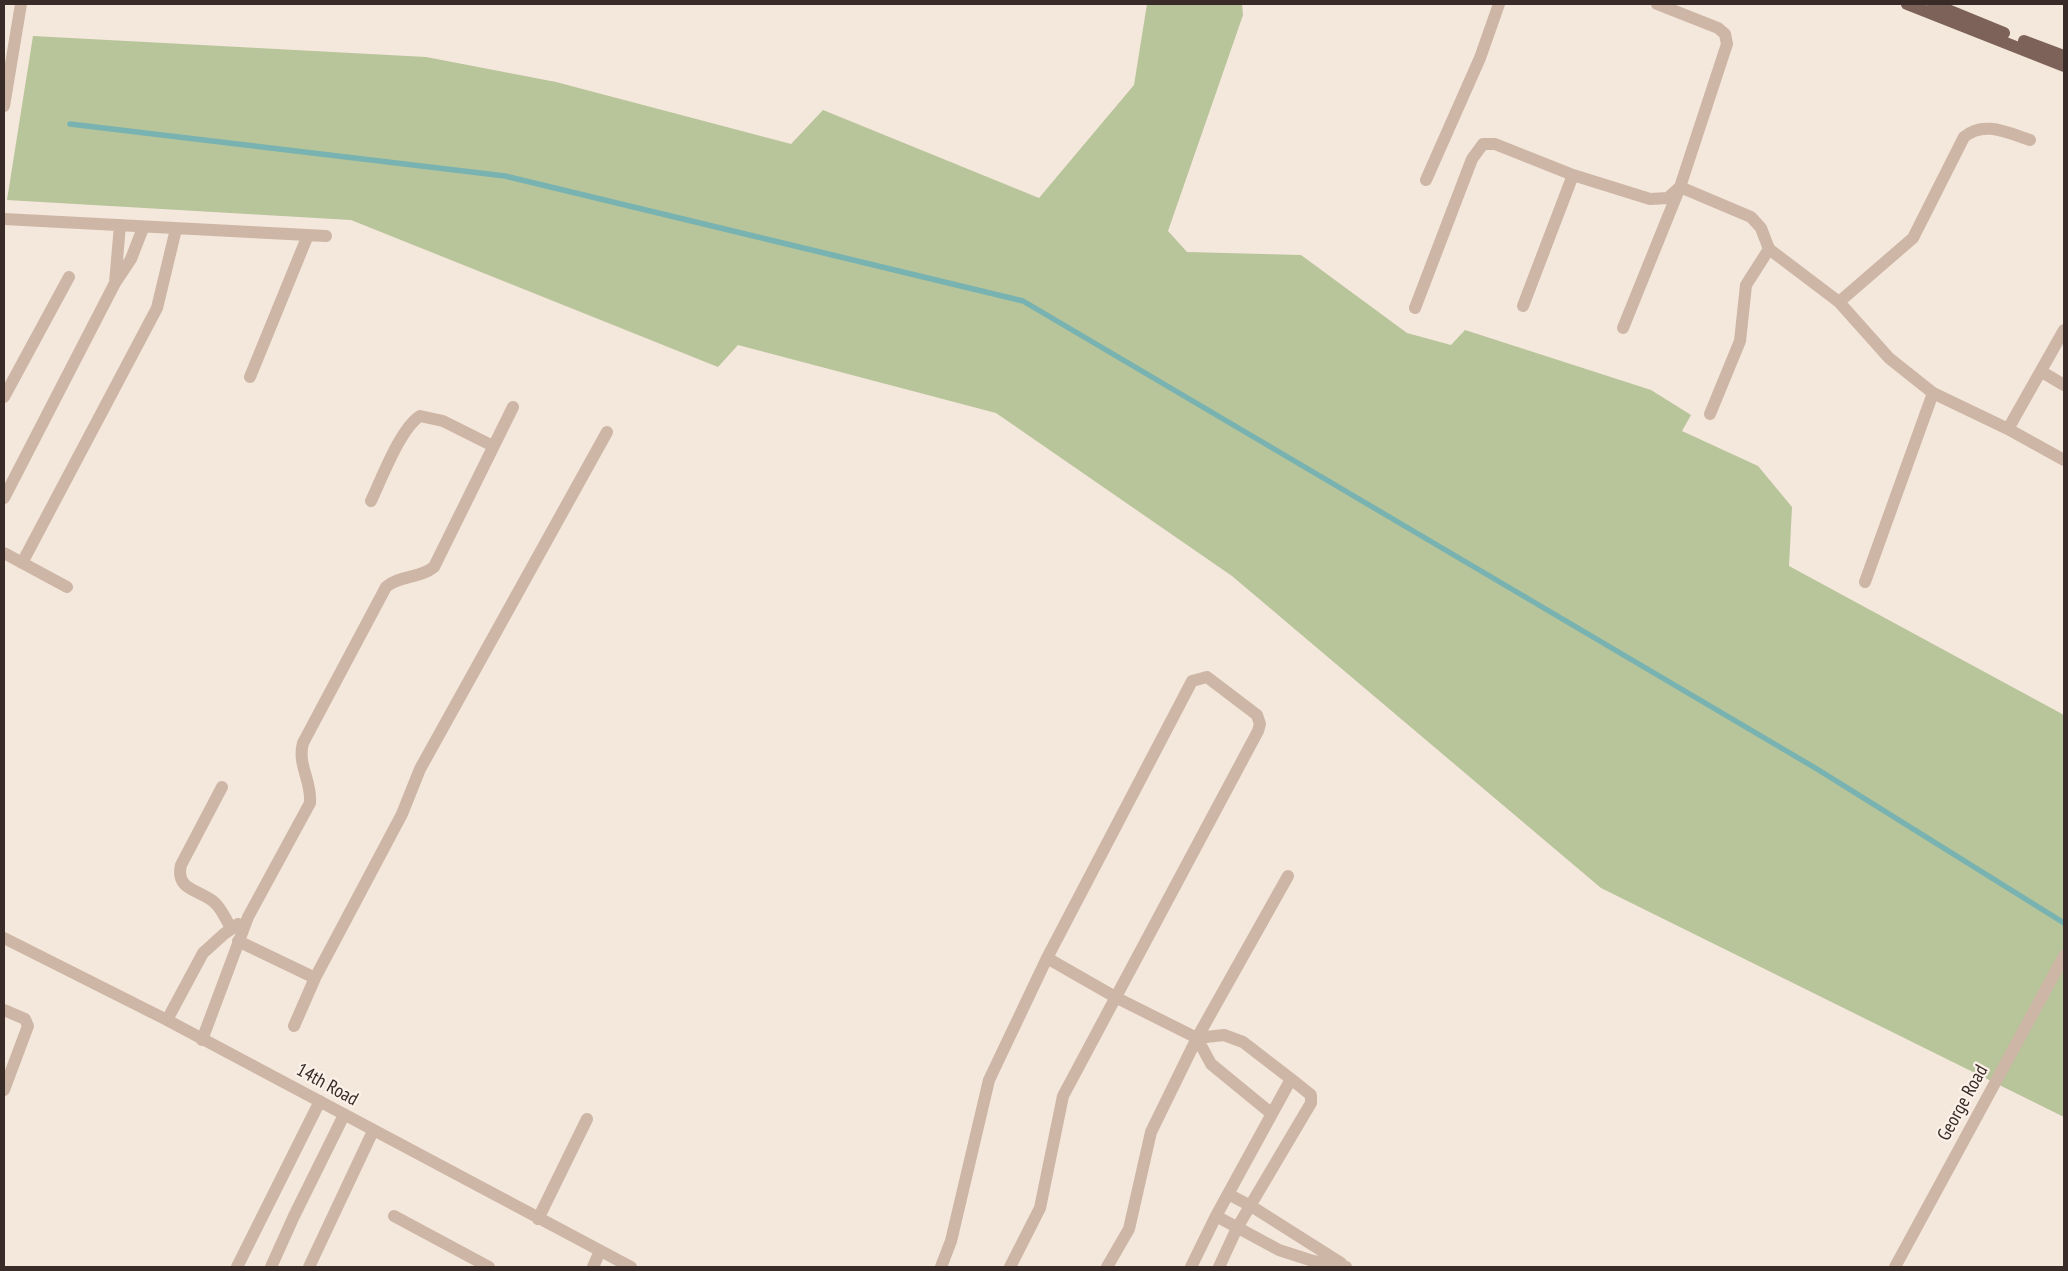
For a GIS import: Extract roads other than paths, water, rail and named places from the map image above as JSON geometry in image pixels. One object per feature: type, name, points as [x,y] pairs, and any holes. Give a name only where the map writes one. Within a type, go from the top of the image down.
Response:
[{"type":"main road","points":[[1907,4],[2064,66]]},
{"type":"main road","points":[[1933,4],[2064,56]]},
{"type":"street","points":[[4,106],[21,4]]},
{"type":"street","points":[[1426,180],[1480,58],[1499,4]]},
{"type":"street","points":[[1623,328],[1680,187],[1722,60],[1727,38],[1725,34],[1709,23],[1657,4]]},
{"type":"street","points":[[1839,302],[1913,238],[1964,137],[1971,131],[1984,128],[2030,140]]},
{"type":"street","points":[[1415,308],[1472,158],[1483,144],[1495,144],[1573,175],[1650,199],[1668,198],[1680,187]]},
{"type":"street","points":[[1523,306],[1573,175]]},
{"type":"street","points":[[1680,187],[1751,217],[1761,228],[1769,249],[1839,302],[1889,358],[1933,393],[2008,429],[2064,460]]},
{"type":"street","points":[[4,219],[120,225],[143,228],[326,236]]},
{"type":"street","points":[[115,283],[120,225]]},
{"type":"street","points":[[4,498],[115,283],[131,259],[143,228]]},
{"type":"street","points":[[22,563],[157,308],[176,229]]},
{"type":"street","points":[[250,378],[308,235]]},
{"type":"street","points":[[1710,414],[1740,341],[1746,285],[1769,249]]},
{"type":"street","points":[[4,397],[68,277]]},
{"type":"street","points":[[2008,429],[2042,372],[2064,330]]},
{"type":"street","points":[[2042,372],[2064,385]]},
{"type":"street","points":[[1865,582],[1933,393]]},
{"type":"street","points":[[202,1040],[248,917],[310,803],[312,791],[302,761],[303,743],[386,587],[393,581],[426,573],[434,567],[513,407]]},
{"type":"street","points":[[371,501],[411,423],[420,416],[443,421],[493,446]]},
{"type":"street","points":[[294,1026],[315,978],[402,814],[420,769],[607,432]]},
{"type":"street","points":[[4,553],[67,587]]},
{"type":"street","points":[[941,1267],[951,1241],[989,1080],[1047,958],[1192,681],[1207,677],[1257,715],[1260,724],[1117,998],[1063,1096],[1040,1208],[1010,1267]]},
{"type":"street","points":[[222,787],[181,865],[179,874],[183,884],[214,902],[232,928]]},
{"type":"street","points":[[1107,1267],[1129,1229],[1151,1132],[1197,1038],[1288,876]]},
{"type":"street","points":[[167,1020],[203,953],[248,917]]},
{"type":"street","name":"14th Road","points":[[4,938],[167,1020],[630,1267]]},
{"type":"street","points":[[238,941],[315,978]]},
{"type":"street","name":"George Road","points":[[1895,1267],[2064,956]]},
{"type":"street","points":[[1047,958],[1117,998],[1197,1038],[1224,1035],[1243,1042],[1311,1095],[1312,1099],[1237,1228],[1218,1267]]},
{"type":"street","points":[[4,1010],[25,1019],[28,1026],[4,1090]]},
{"type":"street","points":[[1197,1038],[1211,1064],[1272,1114]]},
{"type":"street","points":[[1191,1267],[1216,1216],[1291,1079]]},
{"type":"street","points":[[237,1267],[320,1101]]},
{"type":"street","points":[[271,1267],[344,1115]]},
{"type":"street","points":[[538,1219],[587,1120]]},
{"type":"street","points":[[309,1267],[373,1131]]},
{"type":"street","points":[[1228,1194],[1251,1206],[1347,1267]]},
{"type":"street","points":[[394,1216],[489,1267]]},
{"type":"street","points":[[1216,1216],[1279,1250],[1313,1261],[1347,1267]]},
{"type":"street","points":[[592,1267],[600,1251]]},
{"type":"waterway","points":[[70,124],[505,176],[1023,301],[1817,769],[2064,923]]}]
